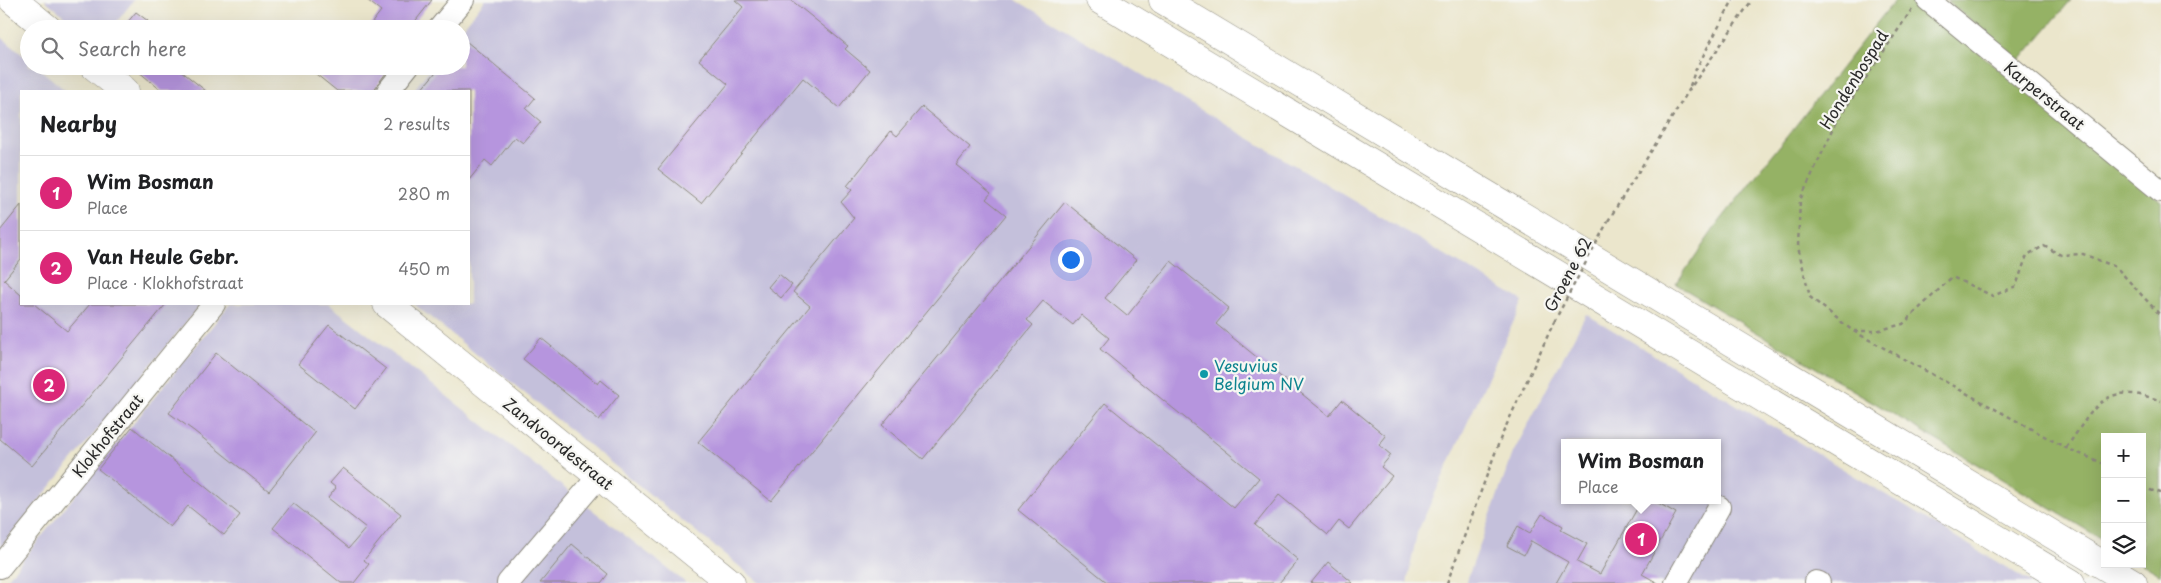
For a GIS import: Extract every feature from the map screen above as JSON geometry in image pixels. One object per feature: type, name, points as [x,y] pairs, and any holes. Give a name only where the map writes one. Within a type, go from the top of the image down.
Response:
[{"type":"main road","points":[[13,0],[37,20]]},
{"type":"main road","points":[[1100,0],[2071,583]]},
{"type":"main road","points":[[1163,0],[2133,583]]},
{"type":"main road","points":[[105,75],[124,90]]},
{"type":"main road","name":"Zandvoordestraat","points":[[387,305],[731,583]]},
{"type":"street","points":[[446,20],[463,0]]},
{"type":"street","name":"Karperstraat","points":[[1928,0],[2161,191]]},
{"type":"street","points":[[389,90],[401,75]]},
{"type":"street","name":"Klokhofstraat","points":[[0,567],[213,305]]},
{"type":"street","points":[[508,583],[599,476]]},
{"type":"street","points":[[1676,583],[1719,507]]},
{"type":"path","points":[[1689,90],[1695,71],[1733,0]]},
{"type":"path","name":"Groene 62","points":[[1447,583],[1501,436],[1554,322],[1608,221],[1689,90],[1752,0]]},
{"type":"path","name":"Hondenbospad","points":[[1911,0],[1912,8],[1837,121],[1800,200],[1798,247],[1810,297],[1853,332],[2066,448],[2101,462]]},
{"type":"path","points":[[1853,332],[1876,331],[1903,324],[1952,277],[1993,296],[2016,286],[2027,255],[2044,246],[2061,255],[2083,254],[2116,267],[2161,316]]},
{"type":"path","points":[[2066,448],[2098,402],[2117,393],[2136,394],[2161,401]]},
{"type":"path","points":[[2146,489],[2161,493]]},
{"type":"shaded area","points":[[45,0],[134,0],[118,20],[69,20]]},
{"type":"shaded area","points":[[485,0],[1016,0],[1523,301],[1417,533],[1407,583],[760,583],[415,305],[470,305],[470,90],[414,90],[425,75],[470,75],[469,20]]},
{"type":"shaded area","points":[[0,36],[20,53],[20,75],[47,75],[65,90],[20,90],[20,305],[200,305],[0,548]]},
{"type":"shaded area","points":[[229,305],[330,305],[686,583],[4,583]]},
{"type":"shaded area","points":[[1586,314],[2032,583],[1466,583],[1513,453]]},
{"type":"green space","points":[[1895,0],[1908,0],[1961,38],[2161,201],[2161,575],[2146,566],[2146,433],[2101,433],[2101,539],[1676,284],[1716,226]]},
{"type":"green space","points":[[1946,0],[2071,0],[2020,60]]},
{"type":"building","points":[[367,0],[432,0],[416,20],[374,20],[381,11]]},
{"type":"building","points":[[735,0],[791,0],[848,46],[845,49],[870,70],[839,108],[803,78],[701,203],[658,169],[728,84],[699,60],[743,7]]},
{"type":"building","points":[[136,12],[147,20],[129,20]]},
{"type":"building","points":[[470,44],[535,98],[526,109],[541,122],[523,143],[515,137],[492,166],[485,160],[470,179],[470,90],[421,90],[433,75],[470,75]]},
{"type":"building","points":[[143,75],[186,75],[205,90],[161,90]]},
{"type":"building","points":[[317,75],[385,75],[374,90],[336,90]]},
{"type":"building","points":[[922,107],[970,147],[956,165],[991,193],[986,199],[1006,215],[771,501],[698,442],[810,306],[793,292],[854,218],[841,202],[852,190],[847,186],[891,131],[897,136]]},
{"type":"building","name":"Vesuvius Belgium NV","points":[[1065,202],[1136,260],[1105,298],[1127,316],[1171,261],[1229,308],[1216,324],[1329,416],[1342,400],[1386,436],[1379,445],[1391,455],[1381,467],[1392,476],[1349,529],[1339,521],[1328,535],[1279,495],[1255,525],[1298,560],[1279,583],[1108,583],[1018,510],[1105,403],[1234,508],[1259,478],[1100,349],[1109,338],[1081,315],[1073,325],[1043,301],[1027,320],[1033,325],[923,459],[882,425]]},
{"type":"building","points":[[20,206],[20,260],[4,280],[20,294],[20,305],[35,305],[67,331],[89,305],[165,305],[32,466],[0,439],[0,231]]},
{"type":"building","points":[[779,274],[792,285],[781,298],[768,287]]},
{"type":"building","points":[[329,325],[386,369],[355,409],[298,364]]},
{"type":"building","points":[[541,338],[598,384],[601,380],[619,395],[599,420],[523,359]]},
{"type":"building","points":[[216,353],[315,433],[269,491],[169,413]]},
{"type":"building","points":[[132,427],[240,515],[224,535],[188,506],[170,527],[98,469]]},
{"type":"building","points":[[343,468],[401,514],[364,560],[369,564],[354,583],[341,583],[273,528],[293,503],[349,548],[366,528],[328,498],[336,488],[330,483]]},
{"type":"building","points":[[1640,504],[1660,504],[1676,513],[1642,574],[1658,583],[1556,583],[1568,562],[1531,541],[1524,555],[1507,546],[1518,526],[1530,533],[1542,514],[1563,526],[1561,530],[1587,544],[1577,562],[1600,574]]},
{"type":"building","points":[[572,544],[608,574],[601,583],[540,583]]},
{"type":"building","points":[[1328,562],[1353,583],[1311,583]]},
{"type":"place","name":"Vesuvius Belgium NV","points":[[1204,374]]},
{"type":"place","name":"Van Heule Gebr.","points":[[49,385]]},
{"type":"place","name":"Wim Bosman","points":[[1641,539]]}]
